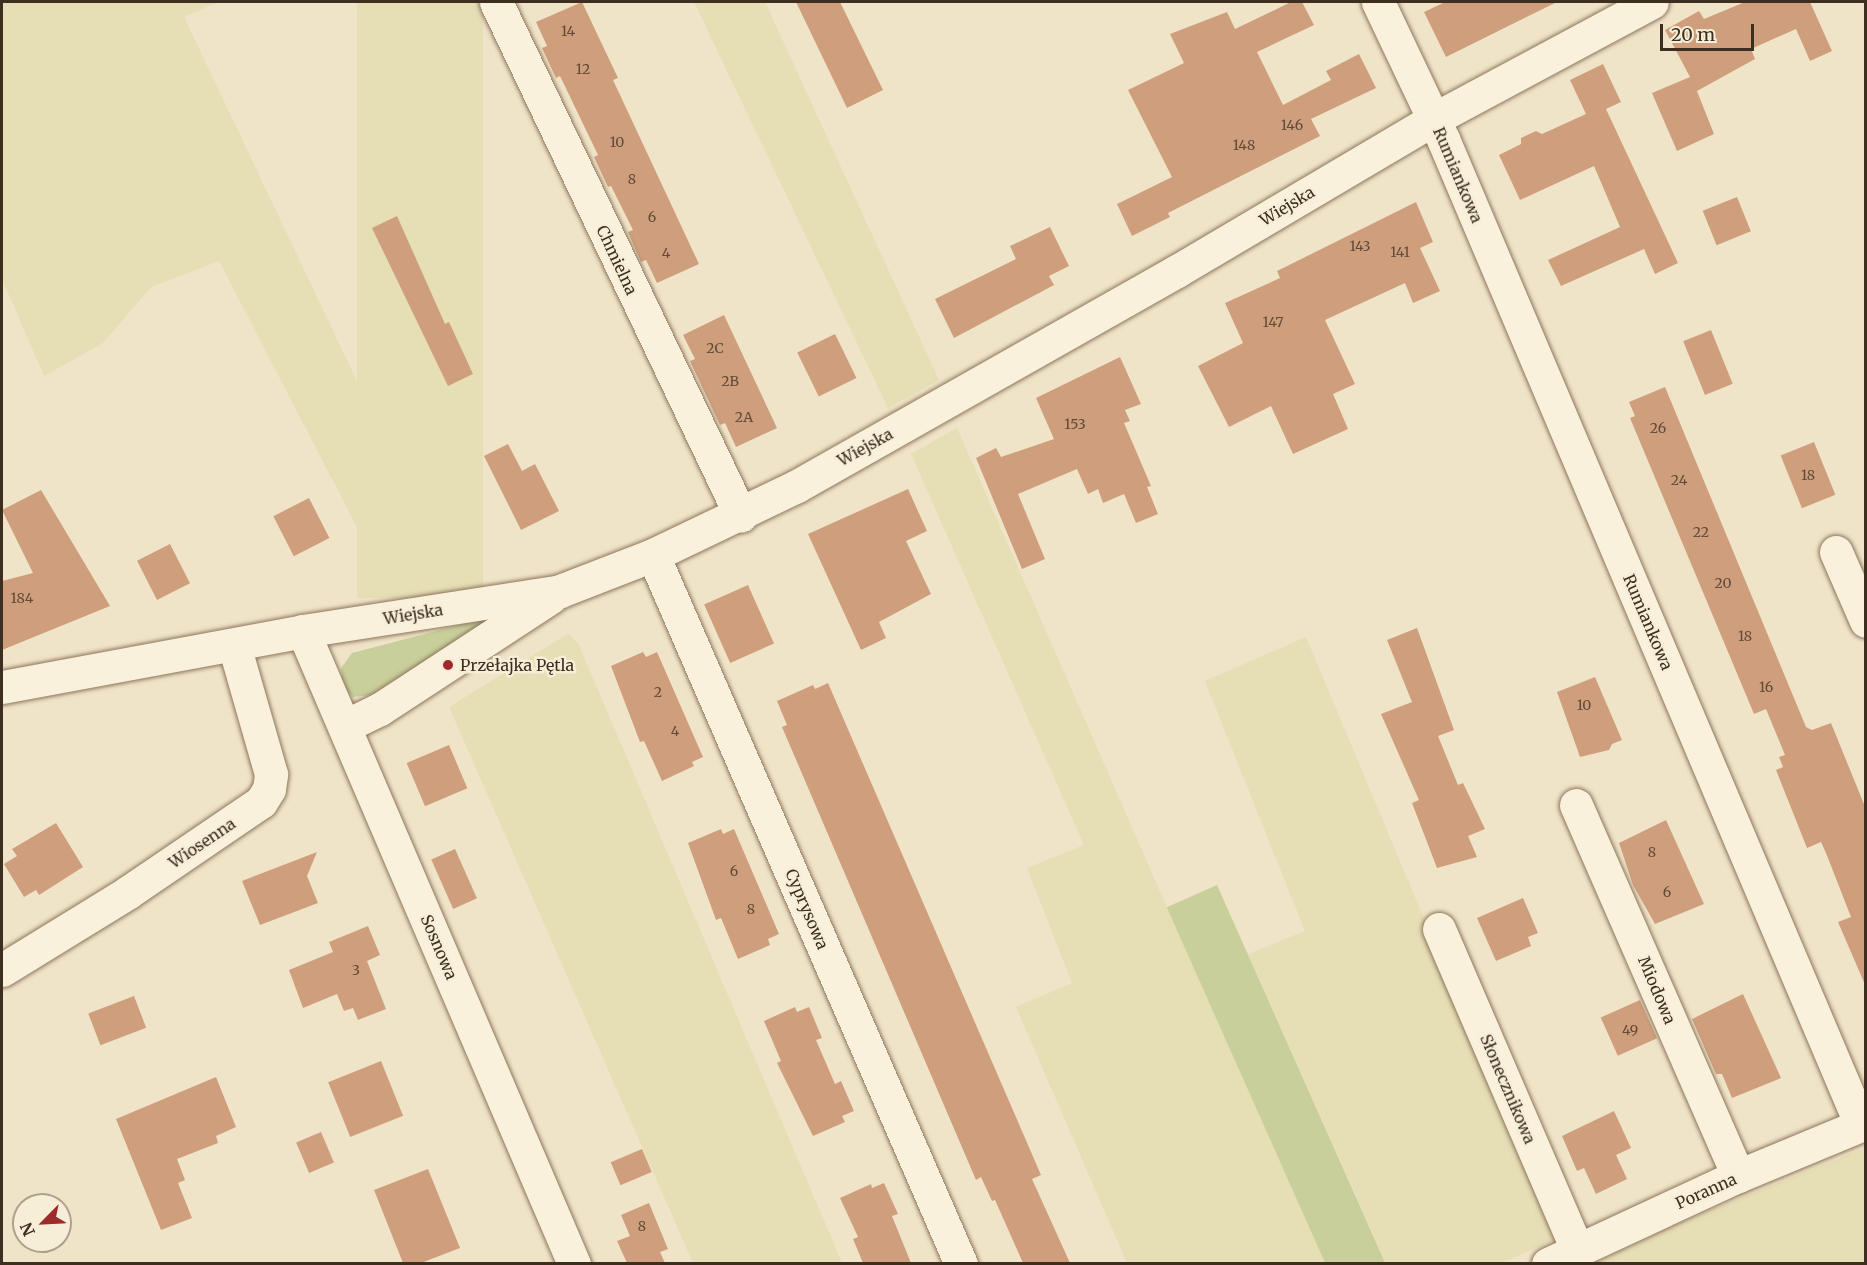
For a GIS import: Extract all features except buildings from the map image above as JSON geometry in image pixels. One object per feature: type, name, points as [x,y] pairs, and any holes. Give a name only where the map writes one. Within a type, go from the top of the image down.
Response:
[{"type":"street","name":"Chmielna","points":[[496,2],[741,516]]},
{"type":"street","name":"Rumiankowa","points":[[1377,2],[1434,119],[1863,1124]]},
{"type":"street","name":"Wiejska","points":[[2,687],[303,631],[560,591],[653,555],[741,516],[1177,271],[1434,119],[1652,2]]},
{"type":"street","points":[[1836,552],[1866,621]]},
{"type":"street","name":"Cyprysowa","points":[[653,555],[961,1263]]},
{"type":"street","points":[[345,726],[380,709],[560,591]]},
{"type":"street","name":"Sosnowa","points":[[303,631],[574,1263]]},
{"type":"street","name":"Wiosenna","points":[[2,970],[127,893],[261,801],[270,789],[271,774],[234,645]]},
{"type":"street","name":"Miodowa","points":[[1576,805],[1738,1176]]},
{"type":"street","name":"Słonecznikowa","points":[[1439,929],[1577,1249]]},
{"type":"street","name":"Poranna","points":[[1548,1263],[1738,1176],[1863,1124]]},
{"type":"shaded area","points":[[2,2],[218,2],[184,17],[451,579],[388,587],[219,261],[151,287],[103,343],[44,376],[2,279]]},
{"type":"shaded area","points":[[357,2],[483,2],[483,598],[357,598]]},
{"type":"shaded area","points":[[694,2],[765,2],[939,380],[888,408]]},
{"type":"shaded area","points":[[957,428],[1326,1263],[1127,1263],[1016,1007],[1072,983],[1027,868],[1084,845],[911,454]]},
{"type":"shaded area","points":[[568,634],[578,643],[842,1263],[693,1263],[449,707]]},
{"type":"shaded area","points":[[1306,637],[1558,1238],[1502,1263],[1386,1263],[1248,954],[1305,931],[1205,681]]},
{"type":"shaded area","points":[[1865,1148],[1865,1263],[1596,1263],[1679,1223]]},
{"type":"green space","points":[[482,619],[489,620],[372,695],[353,697],[343,688],[341,668],[352,653]]},
{"type":"green space","points":[[1217,885],[1385,1263],[1326,1264],[1167,907]]},
{"type":"place","name":"Przełajka Pętla","points":[[448,665]]}]
